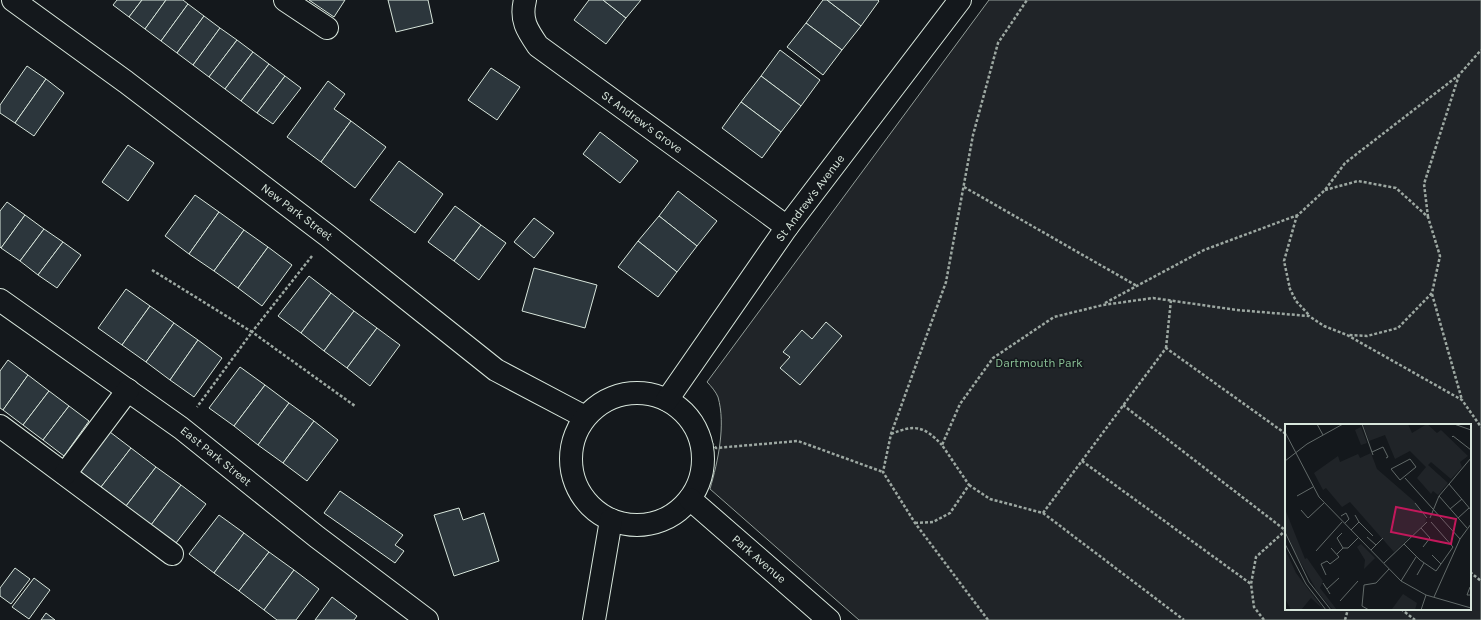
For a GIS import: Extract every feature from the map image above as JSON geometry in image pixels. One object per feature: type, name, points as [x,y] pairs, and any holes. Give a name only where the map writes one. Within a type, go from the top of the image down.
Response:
[{"type":"street","name":"New Park Street","points":[[12,0],[126,82],[328,236],[496,370],[585,417]]},
{"type":"street","points":[[285,0],[327,28]]},
{"type":"street","name":"St Andrew's Grove","points":[[524,0],[522,11],[527,30],[538,46],[787,227]]},
{"type":"street","name":"St Andrew's Avenue","points":[[667,400],[787,227],[952,3]]},
{"type":"street","name":"East Park Street","points":[[0,300],[181,428],[317,537],[427,620]]},
{"type":"street","points":[[65,474],[128,390]]},
{"type":"street","points":[[625,393],[646,393],[667,400],[688,417],[698,432],[702,449],[701,475],[690,499],[674,514],[654,523],[632,525],[611,520],[596,512],[577,490],[570,458],[573,438],[585,417],[603,402],[625,393]]},
{"type":"street","points":[[0,426],[172,554]]},
{"type":"street","name":"Park Avenue","points":[[690,499],[829,620]]},
{"type":"street","points":[[594,620],[611,520]]},
{"type":"path","points":[[883,472],[891,434],[946,282],[973,135],[998,43],[1027,0]]},
{"type":"path","points":[[1103,305],[1204,250],[1298,214],[1325,190],[1345,163],[1459,75],[1481,50]]},
{"type":"path","points":[[1459,75],[1424,184],[1428,217],[1440,256],[1432,293],[1462,400],[1481,427]]},
{"type":"path","points":[[1325,190],[1358,181],[1396,188],[1428,217]]},
{"type":"path","points":[[964,188],[1138,286]]},
{"type":"path","points":[[1298,214],[1284,261],[1290,289],[1296,301],[1309,316],[1324,326],[1347,335],[1462,400]]},
{"type":"path","points":[[181,428],[252,332],[328,236]]},
{"type":"path","points":[[152,270],[252,332],[355,406]]},
{"type":"path","points":[[1347,335],[1367,336],[1398,328],[1432,293]]},
{"type":"path","points":[[942,444],[960,404],[994,358],[1054,317],[1103,305],[1153,298],[1237,310],[1309,316]]},
{"type":"path","points":[[1043,513],[1166,348],[1171,300]]},
{"type":"path","points":[[1166,348],[1285,433]]},
{"type":"path","points":[[1123,405],[1285,529]]},
{"type":"path","points":[[688,417],[716,448],[798,441],[883,472],[915,523],[988,620]]},
{"type":"path","points":[[891,434],[905,428],[913,428],[930,432],[942,444],[969,485],[990,499],[1043,513],[1184,620]]},
{"type":"path","points":[[1081,461],[1251,584]]},
{"type":"path","points":[[915,523],[933,522],[950,513],[969,485]]},
{"type":"path","points":[[1264,620],[1254,607],[1251,584],[1256,557],[1285,531]]},
{"type":"path","points":[[1471,573],[1481,581]]},
{"type":"path","points":[[1345,620],[1348,610]]},
{"type":"path","points":[[1402,610],[1415,620]]},
{"type":"green space","name":"Dartmouth Park","points":[[989,0],[1481,0],[1481,620],[859,620],[710,489],[716,467],[721,431],[718,397],[707,382]]},
{"type":"building","points":[[117,0],[142,0],[129,17],[113,5]]},
{"type":"building","points":[[142,0],[166,0],[145,29],[129,17]]},
{"type":"building","points":[[166,0],[183,0],[188,4],[161,41],[145,29]]},
{"type":"building","points":[[309,0],[345,0],[334,17]]},
{"type":"building","points":[[388,0],[428,0],[433,23],[396,32]]},
{"type":"building","points":[[589,0],[603,0],[626,18],[606,44],[574,20]]},
{"type":"building","points":[[603,0],[641,0],[626,18]]},
{"type":"building","points":[[823,0],[827,0],[861,26],[842,50],[806,23]]},
{"type":"building","points":[[827,0],[878,0],[879,1],[861,26]]},
{"type":"building","points":[[188,4],[204,16],[177,53],[161,41]]},
{"type":"building","points":[[204,16],[220,28],[193,65],[177,53]]},
{"type":"building","points":[[806,23],[842,50],[823,75],[787,47]]},
{"type":"building","points":[[220,28],[237,40],[209,77],[193,65]]},
{"type":"building","points":[[237,40],[253,52],[225,89],[209,77]]},
{"type":"building","points":[[780,50],[820,80],[801,106],[761,76]]},
{"type":"building","points":[[253,52],[269,64],[241,101],[225,89]]},
{"type":"building","points":[[269,64],[285,76],[257,113],[241,101]]},
{"type":"building","points":[[27,66],[46,79],[15,123],[0,113],[0,105]]},
{"type":"building","points":[[491,68],[520,87],[497,120],[468,100]]},
{"type":"building","points":[[285,76],[301,88],[273,124],[257,113]]},
{"type":"building","points":[[761,76],[801,106],[781,132],[741,102]]},
{"type":"building","points":[[46,79],[64,93],[34,136],[15,123]]},
{"type":"building","points":[[328,81],[345,94],[334,109],[351,121],[321,162],[287,137]]},
{"type":"building","points":[[741,102],[781,132],[762,158],[722,128]]},
{"type":"building","points":[[351,121],[386,147],[355,188],[321,162]]},
{"type":"building","points":[[600,132],[638,161],[620,183],[583,154]]},
{"type":"building","points":[[128,145],[154,163],[128,201],[102,182]]},
{"type":"building","points":[[399,161],[443,194],[415,233],[370,200]]},
{"type":"building","points":[[678,191],[717,221],[697,246],[659,216]]},
{"type":"building","points":[[195,195],[219,212],[189,254],[165,236]]},
{"type":"building","points":[[7,202],[25,215],[1,248],[0,211]]},
{"type":"building","points":[[455,206],[481,225],[454,261],[428,242]]},
{"type":"building","points":[[219,212],[244,230],[214,271],[189,254]]},
{"type":"building","points":[[25,215],[44,229],[20,261],[1,248]]},
{"type":"building","points":[[659,216],[697,246],[677,272],[638,241]]},
{"type":"building","points":[[534,218],[554,233],[534,258],[514,242]]},
{"type":"building","points":[[481,225],[506,243],[479,280],[454,261]]},
{"type":"building","points":[[44,229],[63,242],[38,275],[20,261]]},
{"type":"building","points":[[244,230],[268,247],[238,288],[214,271]]},
{"type":"building","points":[[638,241],[677,272],[658,297],[618,267]]},
{"type":"building","points":[[63,242],[81,255],[57,288],[38,275]]},
{"type":"building","points":[[268,247],[292,265],[262,306],[238,288]]},
{"type":"building","points":[[534,268],[597,285],[585,328],[522,311]]},
{"type":"building","points":[[309,276],[331,293],[301,333],[278,316]]},
{"type":"building","points":[[126,289],[150,306],[122,345],[98,328]]},
{"type":"building","points":[[331,293],[354,311],[324,351],[301,333]]},
{"type":"building","points":[[150,306],[174,323],[146,362],[122,345]]},
{"type":"building","points":[[354,311],[377,328],[347,368],[324,351]]},
{"type":"building","points":[[826,322],[842,336],[800,385],[780,368],[790,357],[783,352],[802,330],[812,339]]},
{"type":"building","points":[[174,323],[198,340],[170,380],[146,362]]},
{"type":"building","points":[[377,328],[400,345],[370,386],[347,368]]},
{"type":"building","points":[[198,340],[222,358],[194,397],[170,380]]},
{"type":"building","points":[[8,360],[28,375],[3,410],[0,408],[0,371]]},
{"type":"building","points":[[240,367],[265,385],[234,426],[209,408]]},
{"type":"building","points":[[28,375],[49,391],[23,425],[3,410]]},
{"type":"building","points":[[265,385],[289,403],[258,445],[234,426]]},
{"type":"building","points":[[49,391],[69,406],[43,440],[23,425]]},
{"type":"building","points":[[289,403],[314,421],[283,463],[258,445]]},
{"type":"building","points":[[69,406],[89,421],[64,456],[43,440]]},
{"type":"building","points":[[314,421],[338,440],[307,481],[283,463]]},
{"type":"building","points":[[106,429],[131,448],[101,487],[77,469]]},
{"type":"building","points":[[131,448],[156,467],[126,506],[101,487]]},
{"type":"building","points":[[156,467],[181,485],[151,525],[126,506]]},
{"type":"building","points":[[181,485],[206,504],[176,543],[151,525]]},
{"type":"building","points":[[340,491],[403,535],[395,545],[404,551],[395,563],[324,513]]},
{"type":"building","points":[[459,508],[463,520],[484,513],[499,561],[454,576],[434,515]]},
{"type":"building","points":[[219,515],[244,533],[214,573],[189,554]]},
{"type":"building","points":[[244,533],[269,552],[239,591],[214,573]]},
{"type":"building","points":[[269,552],[294,570],[264,610],[239,591]]},
{"type":"building","points":[[15,568],[30,579],[11,604],[0,596],[0,588]]},
{"type":"building","points":[[294,570],[319,589],[296,620],[277,620],[264,610]]},
{"type":"building","points":[[34,578],[50,590],[29,619],[12,607]]},
{"type":"building","points":[[332,597],[357,616],[354,620],[315,620]]},
{"type":"building","points":[[46,613],[55,620],[41,620]]}]
